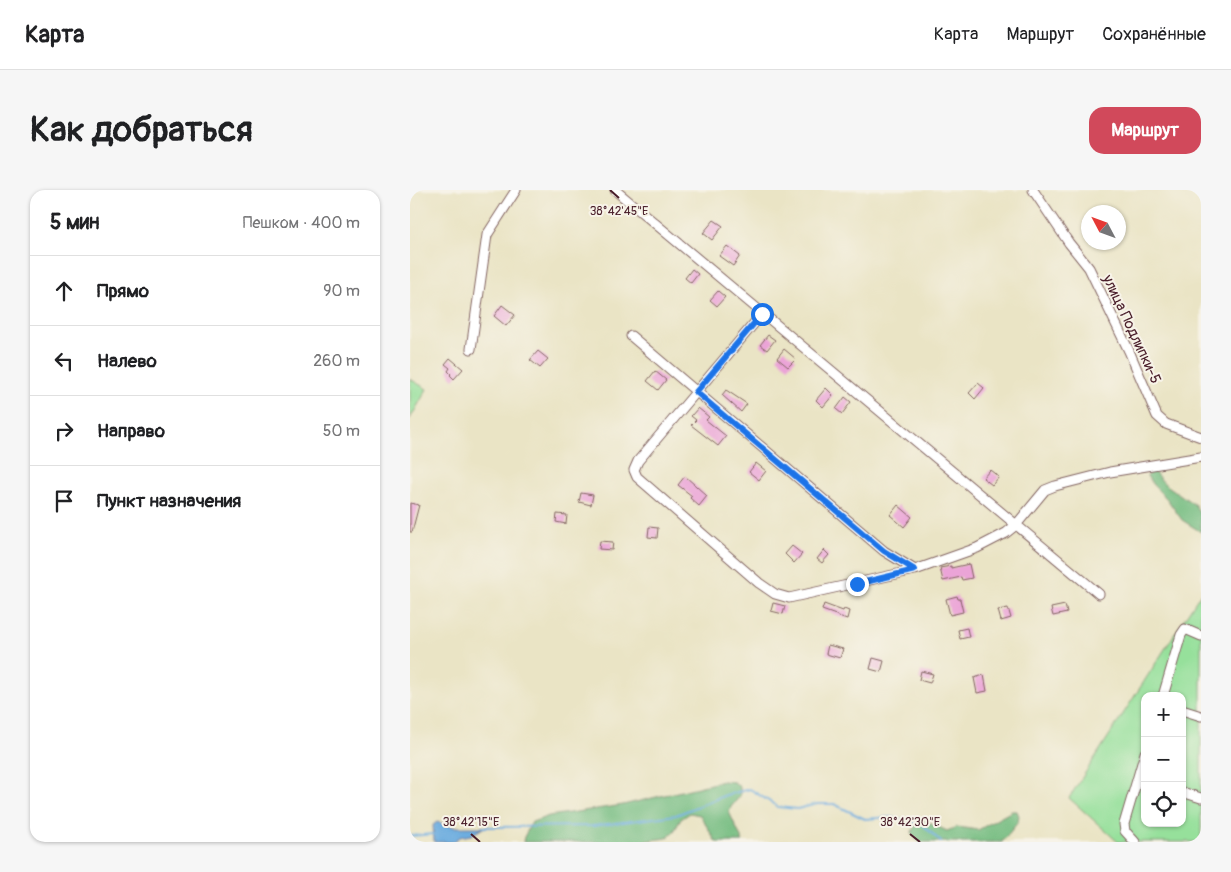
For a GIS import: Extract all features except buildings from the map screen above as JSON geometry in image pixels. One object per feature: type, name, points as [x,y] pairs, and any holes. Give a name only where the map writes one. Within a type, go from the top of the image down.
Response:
[{"type":"street","points":[[471,349],[487,234],[516,190]]},
{"type":"street","points":[[615,190],[1099,594]]},
{"type":"street","name":"улица Подлипки-5","points":[[1033,190],[1069,243],[1089,268],[1129,351],[1157,416],[1166,424],[1201,437]]},
{"type":"street","points":[[762,314],[638,461],[634,470],[637,477],[775,594],[789,598],[915,570],[978,548],[1006,533],[1016,525],[1045,490],[1055,486],[1110,472],[1201,458]]},
{"type":"street","points":[[631,336],[884,551],[915,570]]},
{"type":"street","points":[[1164,692],[1181,634],[1185,629],[1201,636]]},
{"type":"street","points":[[1186,711],[1201,716]]},
{"type":"street","points":[[1135,842],[1125,831],[1124,824],[1141,778]]},
{"type":"street","points":[[1186,793],[1201,798]]},
{"type":"green space","points":[[410,379],[427,389],[410,419]]},
{"type":"green space","points":[[1152,470],[1165,484],[1195,505],[1201,515],[1201,532],[1182,520],[1167,499],[1153,485],[1147,476]]},
{"type":"green space","points":[[1201,593],[1201,842],[1118,842],[1069,798]]},
{"type":"green space","points":[[723,781],[734,782],[740,787],[740,796],[729,812],[743,842],[716,842],[700,815],[690,813],[681,819],[673,833],[667,838],[637,842],[523,842],[532,822],[549,816],[623,805]]},
{"type":"green space","points":[[1012,811],[1017,811],[1019,816],[1018,822],[1002,842],[919,842],[911,833],[920,818],[947,831],[957,827],[978,830]]},
{"type":"water","points":[[437,822],[454,827],[485,827],[471,835],[460,837],[453,842],[434,842],[433,825]]},
{"type":"waterway","points":[[483,827],[593,826],[676,815],[726,795],[750,789],[778,807],[797,809],[817,804],[834,804],[865,819],[890,817],[922,824],[941,842]]},
{"type":"waterway","points":[[410,836],[434,834]]},
{"type":"route","points":[[762,314],[696,392],[884,551],[915,570],[857,584]]}]
